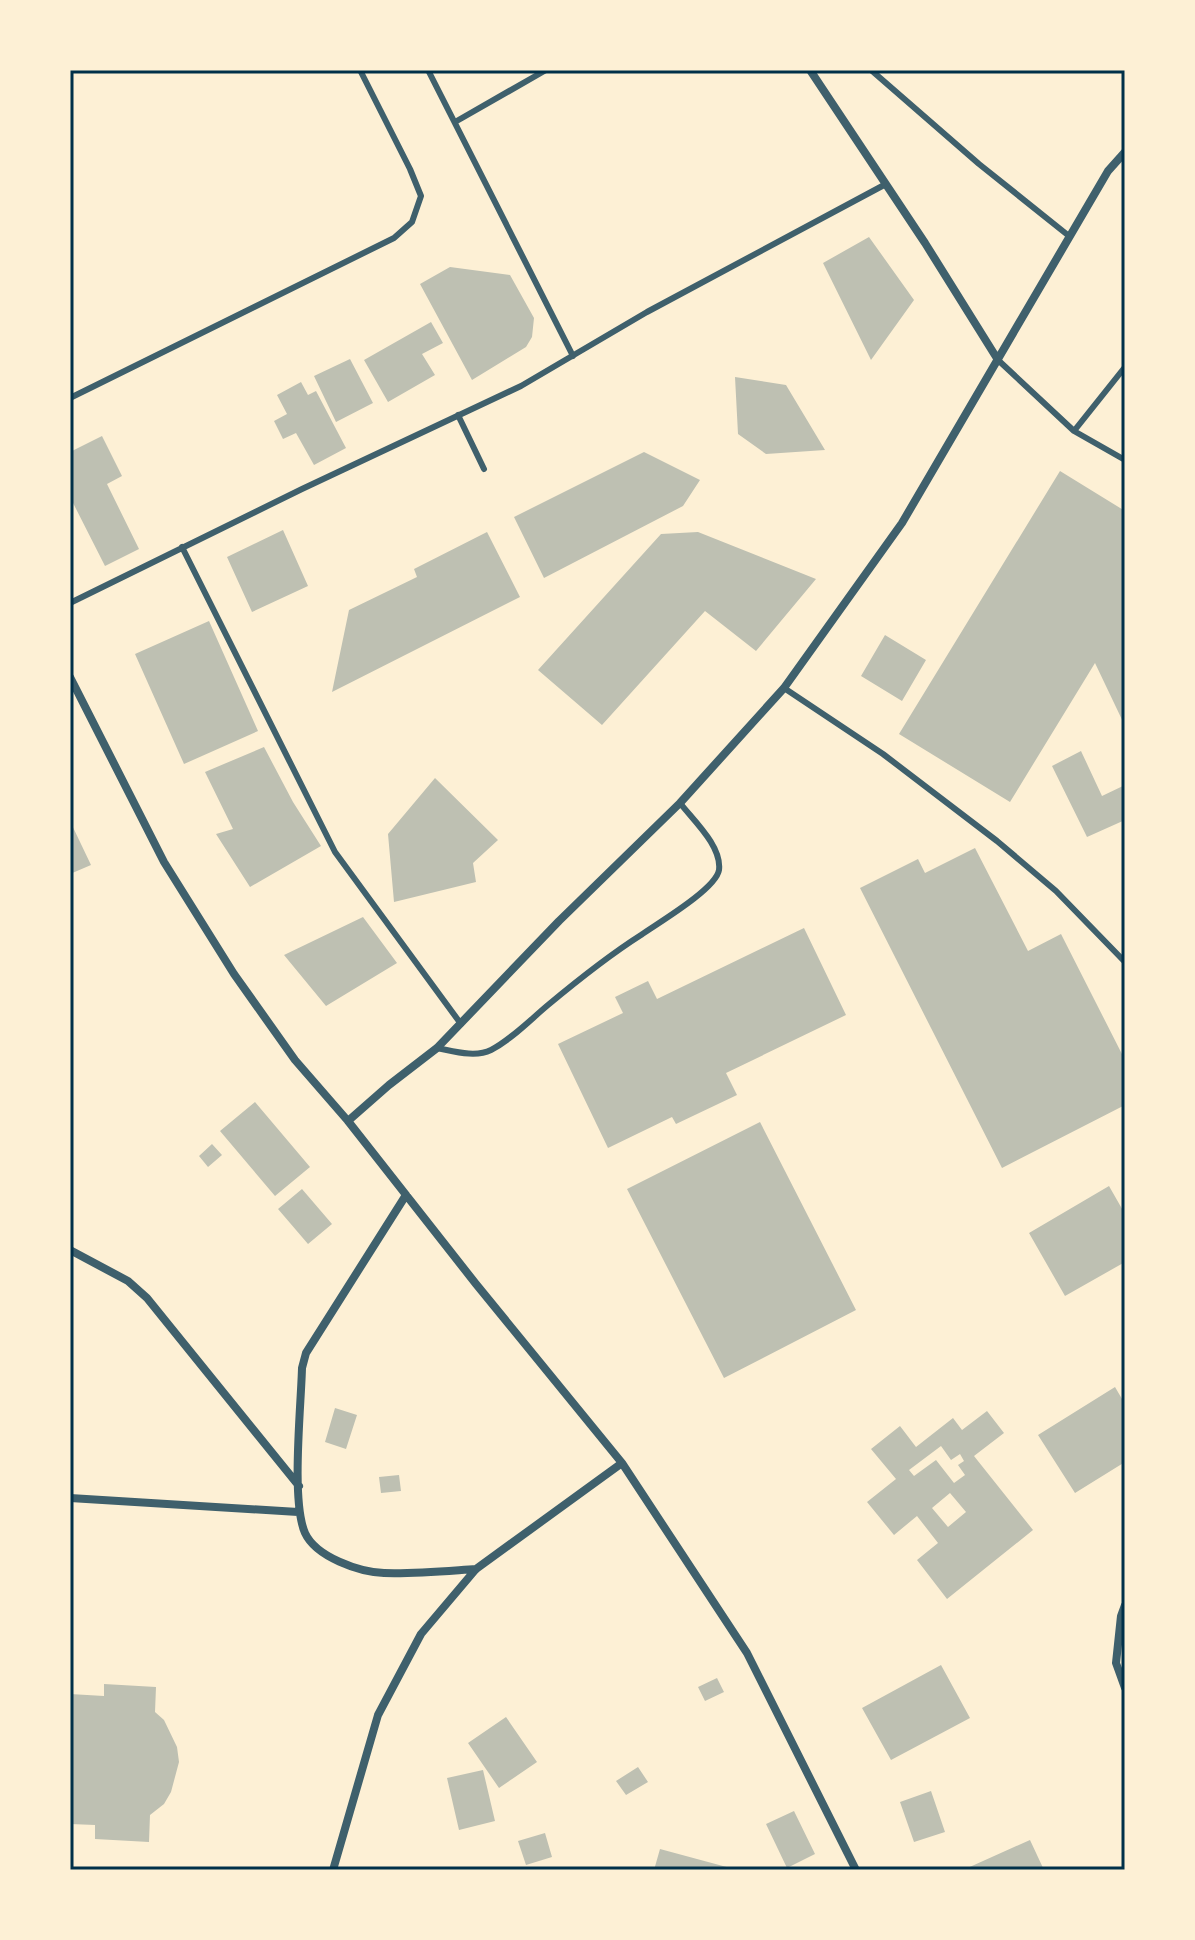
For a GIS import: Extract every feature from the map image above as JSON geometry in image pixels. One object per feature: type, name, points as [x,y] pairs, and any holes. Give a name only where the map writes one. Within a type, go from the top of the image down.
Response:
[{"type":"street","points":[[810,70],[998,360]]},
{"type":"street","points":[[348,1121],[437,1048],[559,921],[680,803],[784,688],[902,523],[1108,171],[1125,152]]},
{"type":"street","points":[[70,677],[164,862],[234,974],[295,1060],[348,1121],[622,1463],[747,1653],[856,1870]]},
{"type":"street","points":[[406,1195],[306,1353],[302,1368],[298,1512],[306,1535],[317,1549],[349,1565],[381,1573],[476,1569]]},
{"type":"street","points":[[70,1250],[128,1281],[147,1298],[299,1486]]},
{"type":"street","points":[[333,1870],[378,1715],[421,1634],[476,1569],[622,1463]]},
{"type":"street","points":[[70,1498],[298,1512]]},
{"type":"street","points":[[1125,1605],[1116,1663],[1125,1688]]},
{"type":"lane","points":[[70,398],[394,238],[412,222],[421,196],[360,70]]},
{"type":"lane","points":[[428,70],[573,356]]},
{"type":"lane","points":[[871,70],[979,164],[1069,236]]},
{"type":"lane","points":[[455,122],[542,71]]},
{"type":"lane","points":[[70,603],[521,386],[647,312],[886,184]]},
{"type":"lane","points":[[998,360],[1074,431],[1125,460]]},
{"type":"lane","points":[[1074,431],[1125,367]]},
{"type":"lane","points":[[458,415],[484,469]]},
{"type":"lane","points":[[182,547],[335,852],[461,1024]]},
{"type":"lane","points":[[784,688],[883,754],[997,841],[1056,891],[1125,962]]},
{"type":"lane","points":[[437,1048],[488,1052],[602,960],[714,882],[719,872],[719,858],[705,834],[680,803]]},
{"type":"building","points":[[869,237],[914,300],[871,360],[823,263]]},
{"type":"building","points":[[450,267],[510,275],[534,318],[532,337],[526,347],[472,380],[420,284]]},
{"type":"building","points":[[431,322],[443,343],[422,354],[435,375],[388,402],[364,360]]},
{"type":"building","points":[[350,359],[373,403],[336,422],[314,376]]},
{"type":"building","points":[[735,377],[786,385],[825,450],[766,454],[738,434]]},
{"type":"building","points":[[301,382],[308,395],[316,391],[346,448],[314,465],[296,433],[283,439],[274,421],[287,414],[277,395]]},
{"type":"building","points":[[102,436],[122,476],[107,484],[139,549],[105,566],[70,497],[70,452]]},
{"type":"building","points":[[644,452],[700,480],[683,506],[544,578],[514,517]]},
{"type":"building","points":[[1060,471],[1125,511],[1125,726],[1095,663],[1010,802],[899,734]]},
{"type":"building","points":[[283,530],[308,586],[252,612],[227,557]]},
{"type":"building","points":[[487,532],[520,597],[332,692],[349,610],[417,577],[414,569]]},
{"type":"building","points":[[698,532],[816,579],[756,651],[705,611],[602,725],[538,670],[661,534]]},
{"type":"building","points":[[209,621],[258,731],[184,764],[135,654]]},
{"type":"building","points":[[885,635],[926,660],[902,701],[861,676]]},
{"type":"building","points":[[264,747],[321,846],[250,887],[216,834],[233,829],[205,772]]},
{"type":"building","points":[[1081,751],[1102,796],[1125,785],[1125,820],[1087,837],[1052,766]]},
{"type":"building","points":[[435,778],[498,840],[473,863],[476,882],[394,902],[388,834]]},
{"type":"building","points":[[70,821],[91,865],[70,874]]},
{"type":"building","points":[[975,848],[1028,951],[1061,934],[1125,1060],[1125,1105],[1002,1168],[860,888],[918,859],[925,873]]},
{"type":"building","points":[[363,917],[397,963],[326,1006],[284,955]]},
{"type":"building","points":[[804,928],[846,1015],[726,1073],[737,1095],[676,1124],[672,1117],[608,1148],[558,1044],[623,1013],[615,997],[648,981],[657,999]]},
{"type":"building","points":[[255,1102],[310,1167],[275,1196],[220,1131]]},
{"type":"building","points":[[760,1122],[856,1310],[724,1378],[627,1189]]},
{"type":"building","points":[[212,1144],[222,1155],[208,1167],[199,1156]]},
{"type":"building","points":[[1109,1186],[1125,1214],[1125,1262],[1065,1296],[1029,1233]]},
{"type":"building","points":[[302,1189],[332,1224],[308,1244],[278,1209]]},
{"type":"building","points":[[1115,1387],[1125,1404],[1125,1462],[1075,1493],[1038,1435]]},
{"type":"building","points":[[335,1408],[357,1415],[346,1449],[325,1442]]},
{"type":"building","points":[[987,1411],[1004,1433],[974,1456],[1033,1530],[947,1599],[917,1560],[938,1543],[917,1516],[894,1535],[867,1502],[896,1479],[871,1449],[900,1426],[916,1447],[953,1418],[962,1430]],"holes":[[[941,1446],[951,1460],[960,1454],[964,1461],[958,1465],[965,1475],[954,1483],[936,1460],[914,1476],[909,1470]],[[950,1493],[966,1512],[948,1527],[932,1508]]]},
{"type":"building","points":[[399,1475],[401,1491],[381,1493],[379,1477]]},
{"type":"building","points":[[941,1665],[970,1718],[891,1760],[862,1708]]},
{"type":"building","points":[[717,1678],[724,1692],[705,1701],[698,1687]]},
{"type":"building","points":[[104,1684],[156,1687],[155,1712],[164,1720],[177,1747],[179,1762],[171,1792],[164,1804],[150,1815],[149,1842],[95,1839],[95,1825],[70,1824],[70,1694],[104,1696]]},
{"type":"building","points":[[506,1717],[537,1762],[499,1788],[468,1743]]},
{"type":"building","points":[[638,1767],[648,1782],[626,1795],[616,1781]]},
{"type":"building","points":[[483,1770],[495,1821],[459,1830],[447,1778]]},
{"type":"building","points":[[931,1791],[945,1832],[914,1842],[900,1802]]},
{"type":"building","points":[[794,1811],[815,1854],[787,1868],[766,1824]]},
{"type":"building","points":[[545,1833],[552,1857],[526,1865],[518,1841]]},
{"type":"building","points":[[1030,1840],[1044,1870],[963,1870]]},
{"type":"building","points":[[660,1849],[734,1869],[734,1870],[654,1870]]}]
